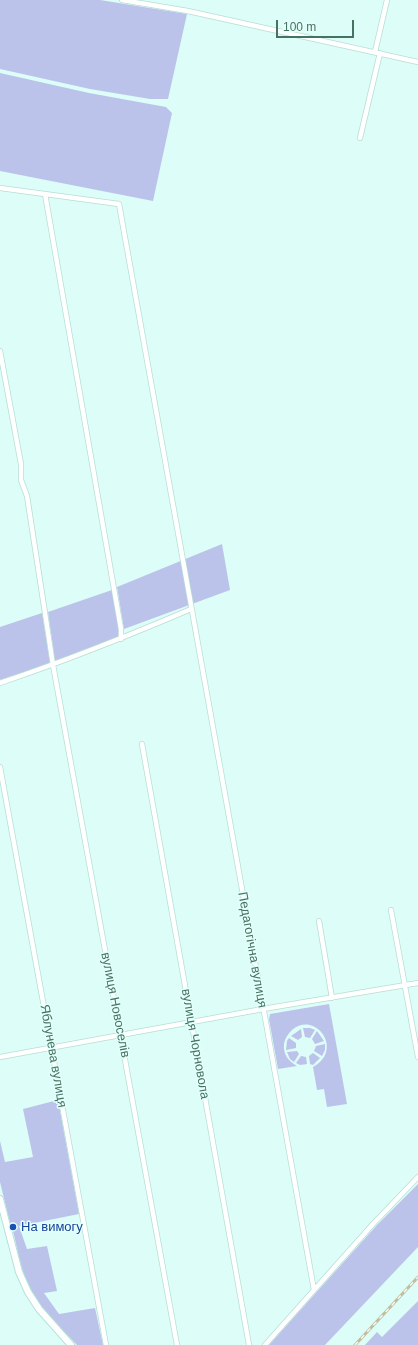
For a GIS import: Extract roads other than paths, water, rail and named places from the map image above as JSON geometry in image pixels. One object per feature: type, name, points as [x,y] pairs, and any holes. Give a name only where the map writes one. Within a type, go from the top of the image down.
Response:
[{"type":"street","points":[[122,0],[188,11],[418,62]]},
{"type":"street","points":[[360,138],[378,53],[387,0]]},
{"type":"street","points":[[0,188],[45,194],[121,629],[121,639]]},
{"type":"street","name":"Педагогічна вулиця","points":[[45,194],[119,204],[173,503],[190,609],[314,1290]]},
{"type":"street","name":"вулиця Новоселів","points":[[0,351],[21,464],[21,480],[27,496],[53,665],[176,1345]]},
{"type":"street","points":[[0,683],[121,639],[190,609]]},
{"type":"street","name":"вулиця Чорновола","points":[[142,744],[249,1345]]},
{"type":"street","name":"Яблунева вулиця","points":[[0,767],[106,1345]]},
{"type":"street","points":[[391,910],[418,1057]]},
{"type":"street","points":[[319,921],[332,998]]},
{"type":"street","points":[[0,1057],[263,1009],[418,983]]},
{"type":"street","points":[[265,1345],[373,1224],[418,1178]]},
{"type":"street","points":[[0,1199],[1,1209],[19,1272],[28,1292],[39,1309],[71,1345]]},
{"type":"railway","points":[[355,1345],[418,1277]]},
{"type":"place","name":"На вимогу","points":[[13,1227]]}]
